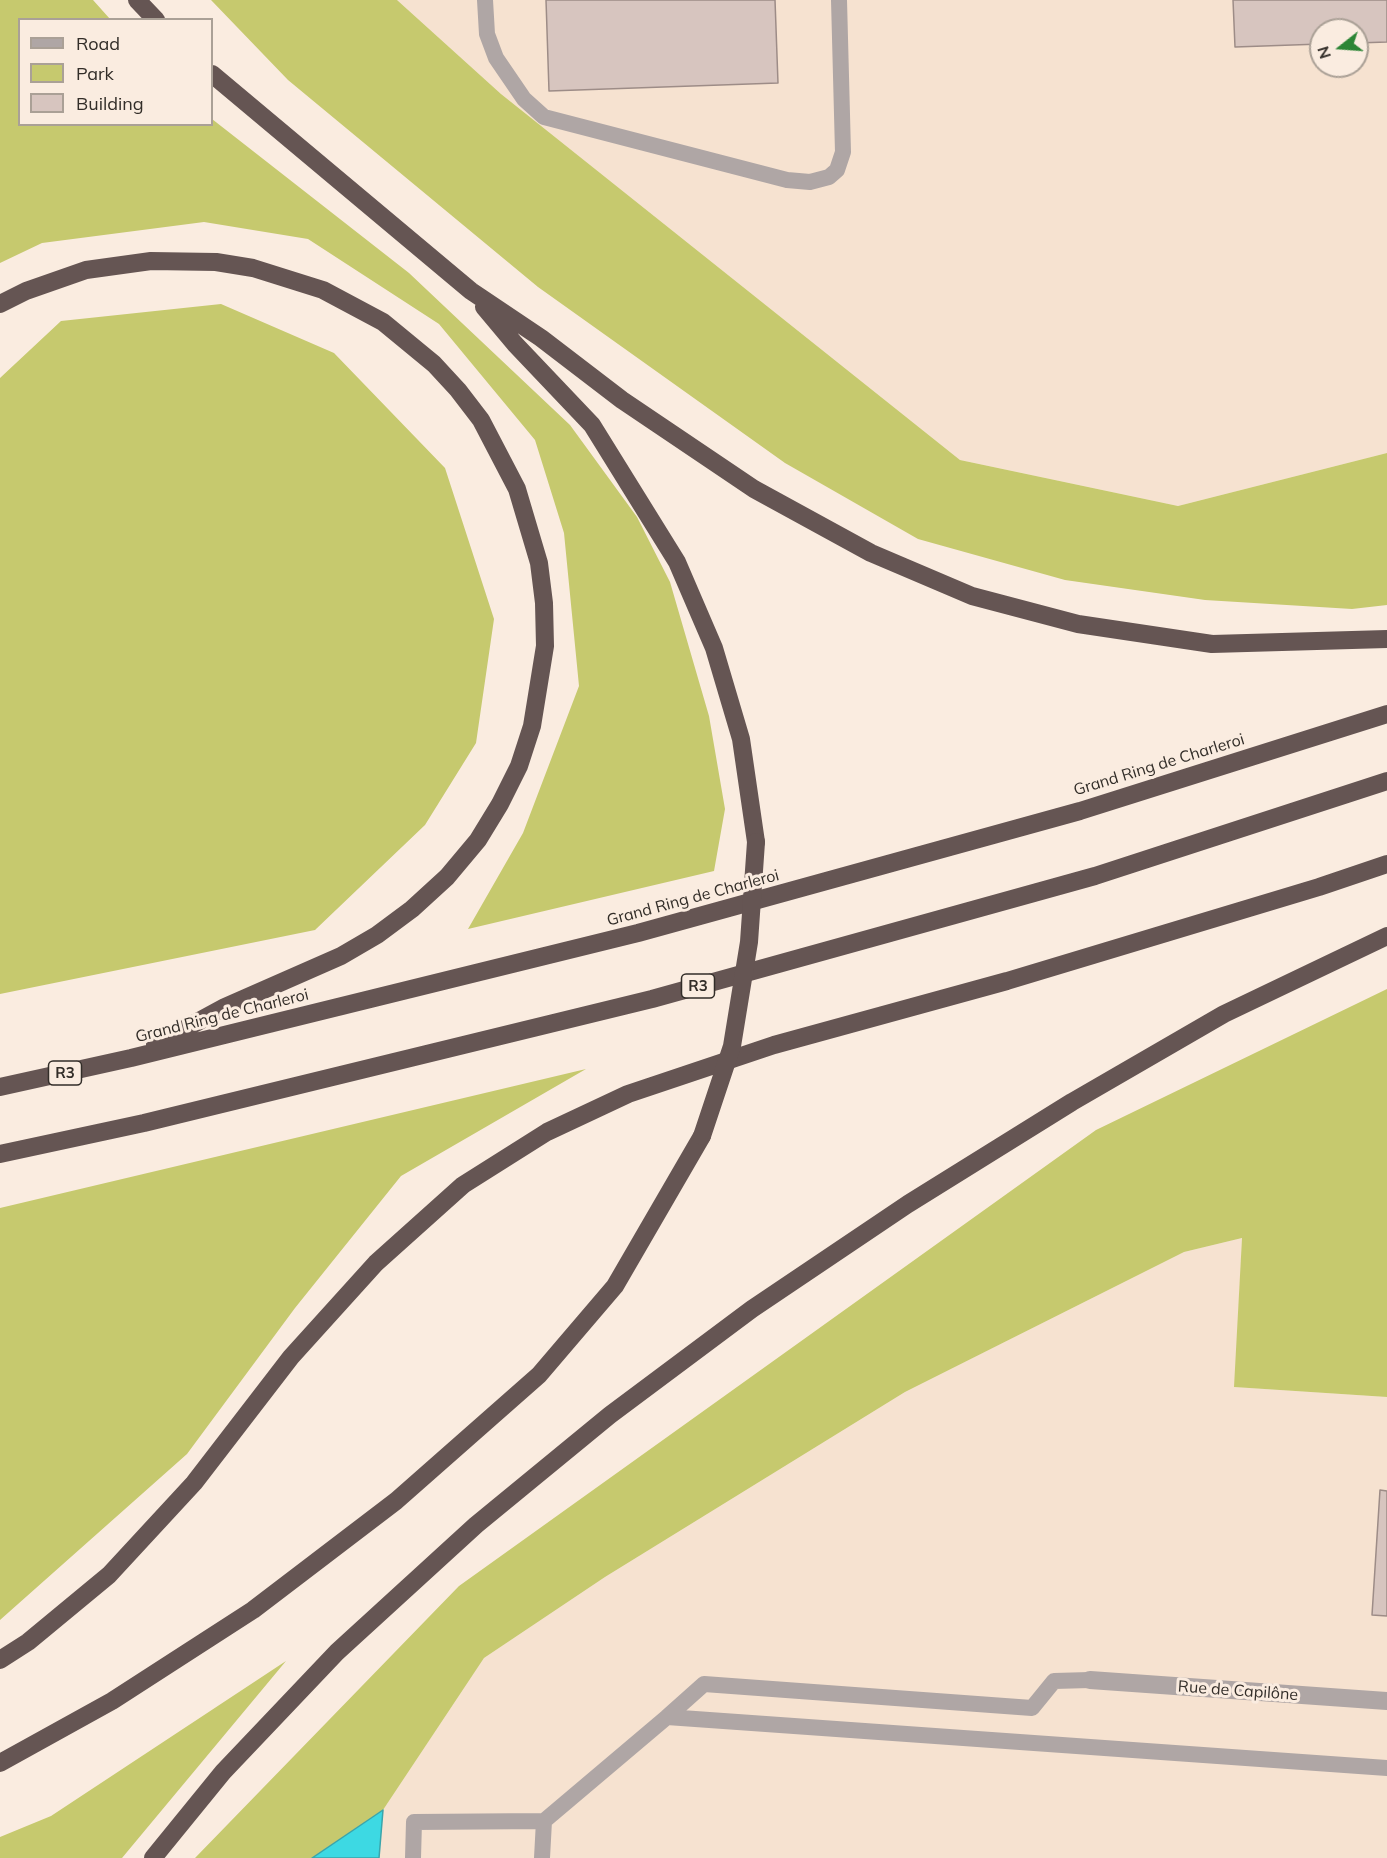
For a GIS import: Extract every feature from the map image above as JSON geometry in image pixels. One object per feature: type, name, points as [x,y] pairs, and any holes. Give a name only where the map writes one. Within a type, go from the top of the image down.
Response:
[{"type":"highway","points":[[137,0],[154,18]]},
{"type":"highway","points":[[213,75],[471,291],[541,338],[622,400],[754,489],[871,553],[972,596],[1078,624],[1212,644],[1387,639]]},
{"type":"highway","points":[[0,304],[26,291],[86,270],[151,261],[216,262],[254,268],[323,290],[383,322],[434,364],[458,390],[481,420],[518,489],[539,563],[544,603],[544,646],[532,726],[519,766],[478,840],[447,877],[412,909],[377,935],[341,956],[225,1007],[131,1058]]},
{"type":"highway","points":[[0,1763],[112,1701],[253,1610],[396,1501],[540,1375],[615,1286],[702,1136],[732,1046],[749,942],[756,842],[741,739],[714,648],[677,562],[592,425],[514,344],[471,291]]},
{"type":"highway","name":"Grand Ring de Charleroi","points":[[0,1087],[131,1058],[639,933],[1080,811],[1387,714]]},
{"type":"highway","name":"R3","points":[[0,1154],[144,1123],[652,999],[1095,876],[1387,781]]},
{"type":"highway","points":[[0,1660],[28,1642],[109,1575],[194,1483],[291,1357],[376,1263],[464,1185],[547,1132],[628,1095],[774,1045],[1018,977],[1319,887],[1387,864]]},
{"type":"highway","points":[[153,1858],[224,1772],[338,1652],[476,1525],[610,1415],[723,1330],[908,1204],[1072,1102],[1224,1014],[1387,936]]},
{"type":"street","name":"Rue de Capilône","points":[[1090,1680],[1387,1701]]},
{"type":"lane","points":[[485,0],[487,34],[496,58],[524,99],[544,117],[787,180],[810,182],[829,177],[837,170],[843,152],[839,0]]},
{"type":"lane","points":[[413,1858],[414,1822],[544,1821],[705,1684],[1032,1708],[1054,1681],[1090,1680]]},
{"type":"lane","points":[[667,1717],[1387,1768]]},
{"type":"lane","points":[[542,1858],[544,1821]]},
{"type":"shaded area","points":[[397,0],[1387,0],[1387,453],[1178,506],[960,460],[501,94]]},
{"type":"shaded area","points":[[1242,1238],[1235,1387],[1387,1397],[1387,1858],[379,1858],[383,1810],[484,1658],[605,1577],[905,1392],[1184,1252]]},
{"type":"green space","points":[[0,0],[93,0],[109,18],[18,18],[18,126],[213,126],[213,120],[409,273],[570,425],[637,517],[670,582],[709,716],[725,809],[714,871],[468,929],[523,833],[579,686],[564,533],[535,440],[439,324],[308,239],[204,222],[42,243],[0,263]]},
{"type":"green space","points":[[211,0],[397,0],[501,94],[960,460],[1178,506],[1387,453],[1387,605],[1352,609],[1205,600],[1065,580],[918,539],[785,463],[538,287],[288,80]]},
{"type":"green space","points":[[221,304],[334,353],[445,468],[494,619],[476,743],[425,825],[315,930],[0,994],[0,378],[61,321]]},
{"type":"green space","points":[[1387,989],[1387,1397],[1234,1387],[1242,1238],[1184,1252],[905,1392],[605,1577],[484,1658],[383,1810],[312,1858],[195,1858],[459,1586],[1096,1130]]},
{"type":"green space","points":[[586,1069],[401,1176],[295,1308],[187,1454],[0,1620],[0,1208]]},
{"type":"green space","points":[[286,1661],[122,1858],[0,1858],[0,1837],[51,1816]]},
{"type":"water","points":[[383,1810],[379,1858],[312,1858]]},
{"type":"building","points":[[546,0],[775,0],[778,83],[549,91]]},
{"type":"building","points":[[1233,0],[1387,0],[1387,42],[1369,43],[1369,18],[1309,18],[1309,44],[1235,47]]},
{"type":"building","points":[[1380,1490],[1387,1491],[1387,1616],[1372,1615]]}]
